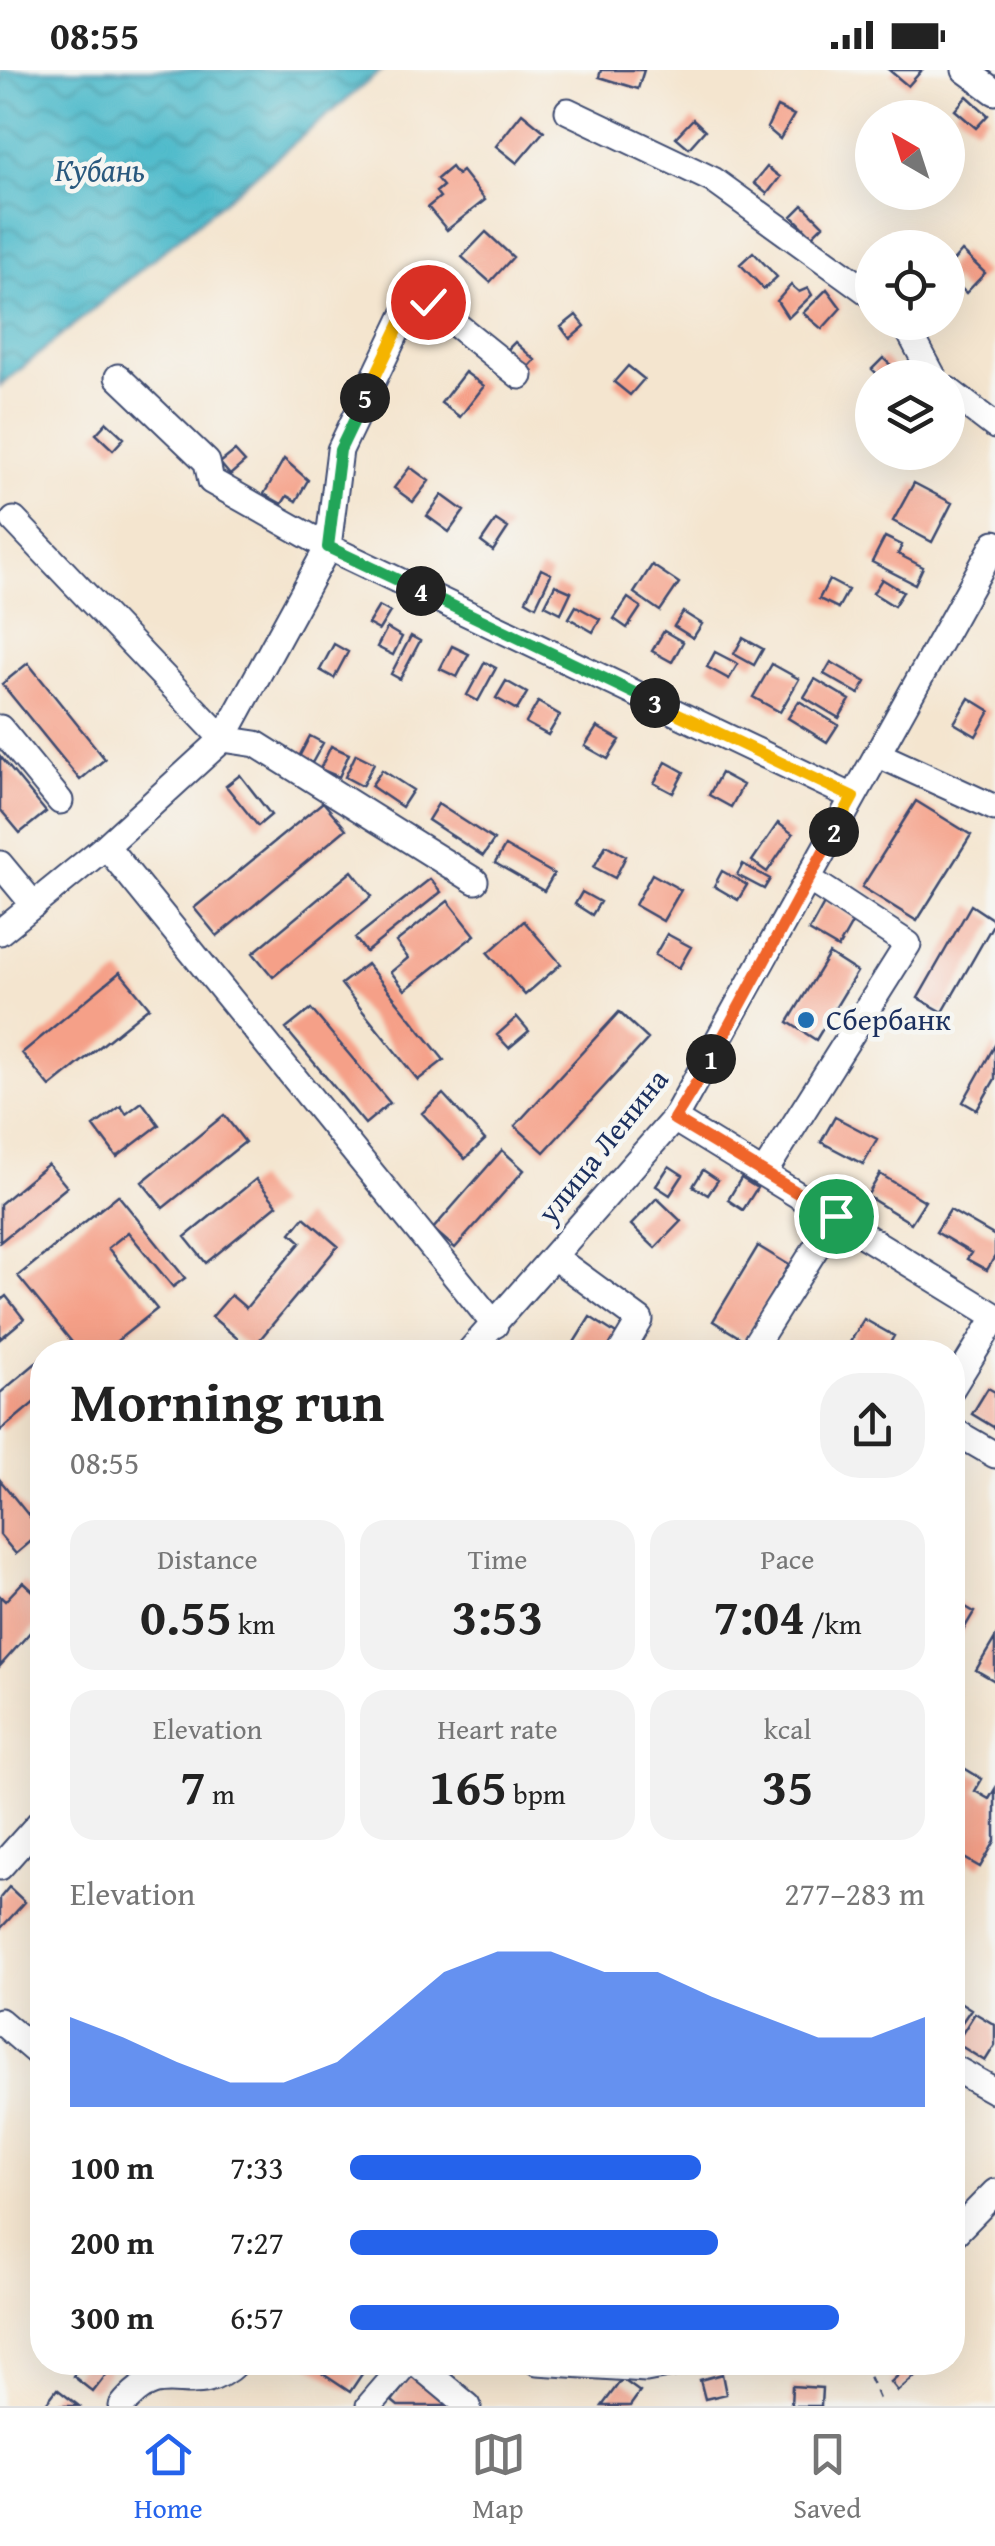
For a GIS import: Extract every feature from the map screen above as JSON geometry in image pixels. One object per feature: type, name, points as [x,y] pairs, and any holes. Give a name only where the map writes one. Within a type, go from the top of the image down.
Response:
[{"type":"street","points":[[964,70],[995,92]]},
{"type":"street","points":[[568,111],[713,180],[855,283]]},
{"type":"street","points":[[0,932],[106,846],[223,739],[328,547],[340,450],[406,312],[428,302],[520,376]]},
{"type":"street","points":[[118,377],[207,462],[211,481],[328,547],[853,797]]},
{"type":"street","points":[[965,403],[995,426]]},
{"type":"street","points":[[14,520],[223,739],[256,744],[475,881]]},
{"type":"street","name":"улица Ленина","points":[[480,1340],[674,1119],[995,543]]},
{"type":"street","points":[[0,728],[60,801]]},
{"type":"street","points":[[877,754],[995,808]]},
{"type":"street","points":[[106,846],[494,1325]]},
{"type":"street","points":[[0,864],[34,905]]},
{"type":"street","points":[[764,1173],[908,944],[809,878]]},
{"type":"street","points":[[674,1119],[995,1317],[965,1367]]},
{"type":"street","points":[[758,1340],[836,1216]]},
{"type":"street","points":[[554,1257],[640,1320],[628,1340]]},
{"type":"street","points":[[965,1438],[995,1455]]},
{"type":"street","points":[[0,1867],[30,1833]]},
{"type":"street","points":[[0,2021],[30,2047]]},
{"type":"street","points":[[965,2074],[995,2091]]},
{"type":"street","points":[[965,2223],[995,2192]]},
{"type":"street","points":[[122,2406],[142,2387],[160,2386],[189,2399],[208,2396],[229,2375]]},
{"type":"street","points":[[369,2406],[395,2375]]},
{"type":"street","points":[[430,2375],[468,2406]]},
{"type":"path","points":[[869,2375],[882,2406]]},
{"type":"water","name":"Кубань","points":[[0,70],[382,70],[0,386]]},
{"type":"building","points":[[601,70],[644,70],[638,89],[599,77]]},
{"type":"building","points":[[889,70],[922,70],[908,86]]},
{"type":"building","points":[[967,96],[988,115],[976,128],[965,119],[964,100]]},
{"type":"building","points":[[777,107],[794,115],[780,139],[767,128]]},
{"type":"building","points":[[522,113],[544,131],[517,163],[496,146]]},
{"type":"building","points":[[693,119],[705,130],[689,148],[676,137]]},
{"type":"building","points":[[451,167],[457,175],[462,171],[485,200],[447,230],[428,207],[440,197],[436,192],[443,186],[437,179]]},
{"type":"building","points":[[767,167],[780,177],[767,194],[754,183]]},
{"type":"building","points":[[803,205],[823,225],[812,236],[792,216]]},
{"type":"building","points":[[486,232],[513,257],[490,282],[462,257]]},
{"type":"building","points":[[753,252],[777,277],[764,289],[740,264]]},
{"type":"building","points":[[965,254],[985,273],[965,292]]},
{"type":"building","points":[[791,285],[799,292],[808,288],[812,295],[788,318],[777,301]]},
{"type":"building","points":[[827,289],[841,308],[822,329],[803,313]]},
{"type":"building","points":[[576,315],[585,326],[570,339],[561,327]]},
{"type":"building","points":[[515,342],[535,360],[526,370],[506,351]]},
{"type":"building","points":[[628,366],[644,379],[630,395],[614,382]]},
{"type":"building","points":[[465,372],[484,386],[460,417],[441,403]]},
{"type":"building","points":[[107,422],[124,438],[113,450],[96,434]]},
{"type":"building","points":[[235,451],[245,462],[230,475],[220,463]]},
{"type":"building","points":[[284,459],[308,480],[296,501],[287,496],[282,504],[264,494]]},
{"type":"building","points":[[410,467],[429,481],[413,502],[394,488]]},
{"type":"building","points":[[914,483],[952,503],[932,542],[893,521]]},
{"type":"building","points":[[442,495],[464,511],[449,532],[427,516]]},
{"type":"building","points":[[496,520],[508,528],[493,551],[481,542]]},
{"type":"building","points":[[885,537],[902,545],[898,554],[923,567],[915,584],[872,562]]},
{"type":"building","points":[[652,565],[679,583],[660,611],[634,593]]},
{"type":"building","points":[[541,569],[551,574],[536,606],[526,600]]},
{"type":"building","points":[[882,579],[903,592],[894,606],[873,593]]},
{"type":"building","points":[[829,580],[848,590],[838,608],[819,599]]},
{"type":"building","points":[[555,585],[571,592],[561,613],[545,605]]},
{"type":"building","points":[[628,598],[641,607],[627,628],[614,619]]},
{"type":"building","points":[[379,606],[390,612],[379,630],[368,624]]},
{"type":"building","points":[[576,606],[600,619],[593,632],[569,618]]},
{"type":"building","points":[[683,612],[702,624],[693,638],[674,626]]},
{"type":"building","points":[[387,628],[402,637],[393,655],[377,647]]},
{"type":"building","points":[[664,631],[683,642],[672,662],[652,651]]},
{"type":"building","points":[[411,636],[420,641],[400,679],[391,674]]},
{"type":"building","points":[[743,638],[763,649],[754,665],[734,654]]},
{"type":"building","points":[[334,644],[348,652],[334,678],[320,670]]},
{"type":"building","points":[[452,646],[469,654],[457,677],[440,669]]},
{"type":"building","points":[[715,652],[738,664],[729,679],[707,667]]},
{"type":"building","points":[[485,662],[496,668],[478,701],[467,695]]},
{"type":"building","points":[[831,662],[866,682],[859,694],[824,674]]},
{"type":"building","points":[[28,663],[105,759],[80,780],[2,684]]},
{"type":"building","points":[[772,664],[799,679],[780,712],[753,697]]},
{"type":"building","points":[[815,679],[850,700],[839,718],[804,697]]},
{"type":"building","points":[[506,681],[527,693],[517,710],[496,698]]},
{"type":"building","points":[[969,698],[990,711],[976,736],[954,723]]},
{"type":"building","points":[[799,701],[838,725],[827,742],[788,718]]},
{"type":"building","points":[[538,702],[560,715],[548,735],[526,723]]},
{"type":"building","points":[[597,727],[620,740],[608,759],[585,746]]},
{"type":"building","points":[[310,736],[323,743],[312,763],[299,757]]},
{"type":"building","points":[[331,746],[349,754],[339,777],[320,769]]},
{"type":"building","points":[[356,754],[374,763],[362,786],[345,777]]},
{"type":"building","points":[[0,756],[46,812],[20,833],[0,809]]},
{"type":"building","points":[[666,762],[684,772],[673,793],[654,783]]},
{"type":"building","points":[[382,770],[413,790],[402,807],[371,786]]},
{"type":"building","points":[[721,773],[743,785],[731,807],[709,795]]},
{"type":"building","points":[[240,775],[271,815],[258,826],[226,786]]},
{"type":"building","points":[[916,801],[971,835],[917,921],[862,887]]},
{"type":"building","points":[[323,802],[346,829],[217,936],[194,908]]},
{"type":"building","points":[[438,804],[494,840],[483,856],[428,820]]},
{"type":"building","points":[[778,823],[793,834],[767,872],[752,861]]},
{"type":"building","points":[[606,845],[626,856],[615,878],[594,867]]},
{"type":"building","points":[[505,846],[554,874],[544,891],[495,863]]},
{"type":"building","points":[[743,864],[770,879],[764,889],[737,875]]},
{"type":"building","points":[[352,871],[372,896],[273,977],[253,953]]},
{"type":"building","points":[[722,871],[747,885],[738,900],[714,886]]},
{"type":"building","points":[[652,874],[681,890],[663,921],[635,905]]},
{"type":"building","points":[[430,879],[441,892],[366,952],[355,938]]},
{"type":"building","points":[[582,892],[600,902],[592,915],[575,904]]},
{"type":"building","points":[[448,901],[475,935],[405,990],[391,972],[408,958],[396,942]]},
{"type":"building","points":[[825,902],[855,918],[838,948],[809,931]]},
{"type":"building","points":[[971,905],[995,921],[943,1012],[918,998]]},
{"type":"building","points":[[524,921],[561,964],[525,995],[488,953]]},
{"type":"building","points":[[667,934],[691,947],[679,968],[655,955]]},
{"type":"building","points":[[829,954],[857,972],[816,1040],[788,1022]]},
{"type":"building","points":[[367,964],[444,1060],[418,1080],[341,984]]},
{"type":"building","points":[[120,972],[149,1007],[50,1087],[22,1053]]},
{"type":"building","points":[[311,1009],[390,1103],[365,1124],[286,1029]]},
{"type":"building","points":[[619,1012],[648,1039],[544,1152],[515,1126]]},
{"type":"building","points":[[517,1017],[529,1031],[509,1048],[497,1035]]},
{"type":"building","points":[[995,1045],[995,1079],[977,1110],[963,1102]]},
{"type":"building","points":[[443,1094],[485,1140],[465,1159],[422,1113]]},
{"type":"building","points":[[142,1102],[159,1125],[117,1157],[94,1126],[121,1106],[126,1114]]},
{"type":"building","points":[[224,1115],[245,1142],[163,1208],[142,1182]]},
{"type":"building","points":[[835,1117],[877,1139],[863,1164],[821,1142]]},
{"type":"building","points":[[502,1150],[524,1170],[455,1248],[433,1229]]},
{"type":"building","points":[[48,1164],[67,1187],[0,1242],[0,1204]]},
{"type":"building","points":[[669,1166],[683,1175],[670,1195],[656,1186]]},
{"type":"building","points":[[703,1170],[718,1180],[708,1195],[693,1186]]},
{"type":"building","points":[[880,1174],[925,1201],[911,1223],[867,1196]]},
{"type":"building","points":[[741,1178],[757,1188],[743,1210],[728,1200]]},
{"type":"building","points":[[256,1179],[277,1205],[206,1263],[185,1237]]},
{"type":"building","points":[[118,1195],[185,1278],[173,1287],[128,1232],[108,1248],[157,1309],[118,1340],[70,1340],[18,1276]]},
{"type":"building","points":[[657,1198],[681,1221],[655,1248],[631,1225]]},
{"type":"building","points":[[950,1210],[995,1236],[995,1256],[987,1270],[967,1259],[971,1253],[936,1232]]},
{"type":"building","points":[[304,1217],[338,1246],[259,1340],[239,1340],[212,1317],[231,1295],[246,1308],[301,1242],[291,1233]]},
{"type":"building","points":[[758,1246],[789,1265],[744,1340],[713,1321]]},
{"type":"building","points":[[6,1296],[24,1319],[0,1339],[0,1301]]},
{"type":"building","points":[[590,1317],[621,1337],[619,1340],[576,1340]]},
{"type":"building","points":[[864,1319],[894,1336],[892,1340],[851,1340]]},
{"type":"building","points":[[30,1368],[30,1406],[0,1431],[0,1393]]},
{"type":"building","points":[[988,1388],[995,1392],[995,1428],[972,1414]]},
{"type":"building","points":[[0,1480],[30,1517],[30,1542],[16,1554],[0,1535]]},
{"type":"building","points":[[23,1582],[30,1588],[30,1632],[0,1666],[0,1596],[5,1601]]},
{"type":"building","points":[[965,1607],[974,1612],[965,1627]]},
{"type":"building","points":[[995,1638],[995,1681],[976,1670]]},
{"type":"building","points":[[965,1769],[982,1779],[975,1791],[989,1799],[995,1789],[995,1841],[980,1867],[965,1858]]},
{"type":"building","points":[[9,1887],[25,1902],[0,1929],[0,1898]]},
{"type":"building","points":[[975,2013],[995,2025],[995,2045],[985,2061],[965,2049],[965,2029]]},
{"type":"building","points":[[74,2375],[106,2375],[93,2392]]},
{"type":"building","points":[[324,2375],[361,2375],[350,2392]]},
{"type":"building","points":[[414,2375],[453,2406],[398,2406],[392,2401]]},
{"type":"building","points":[[722,2375],[726,2394],[705,2399],[700,2380]]},
{"type":"building","points":[[899,2375],[916,2375],[898,2391],[891,2382]]},
{"type":"building","points":[[622,2379],[640,2392],[630,2406],[602,2406]]},
{"type":"building","points":[[792,2386],[822,2388],[821,2406],[791,2406]]},
{"type":"building","points":[[57,2389],[79,2406],[44,2406]]},
{"type":"place","name":"Сбербанк","points":[[806,1020]]},
{"type":"route","points":[[428,302],[406,312],[340,450],[328,547],[853,797],[706,1068],[674,1119],[836,1216]]}]
